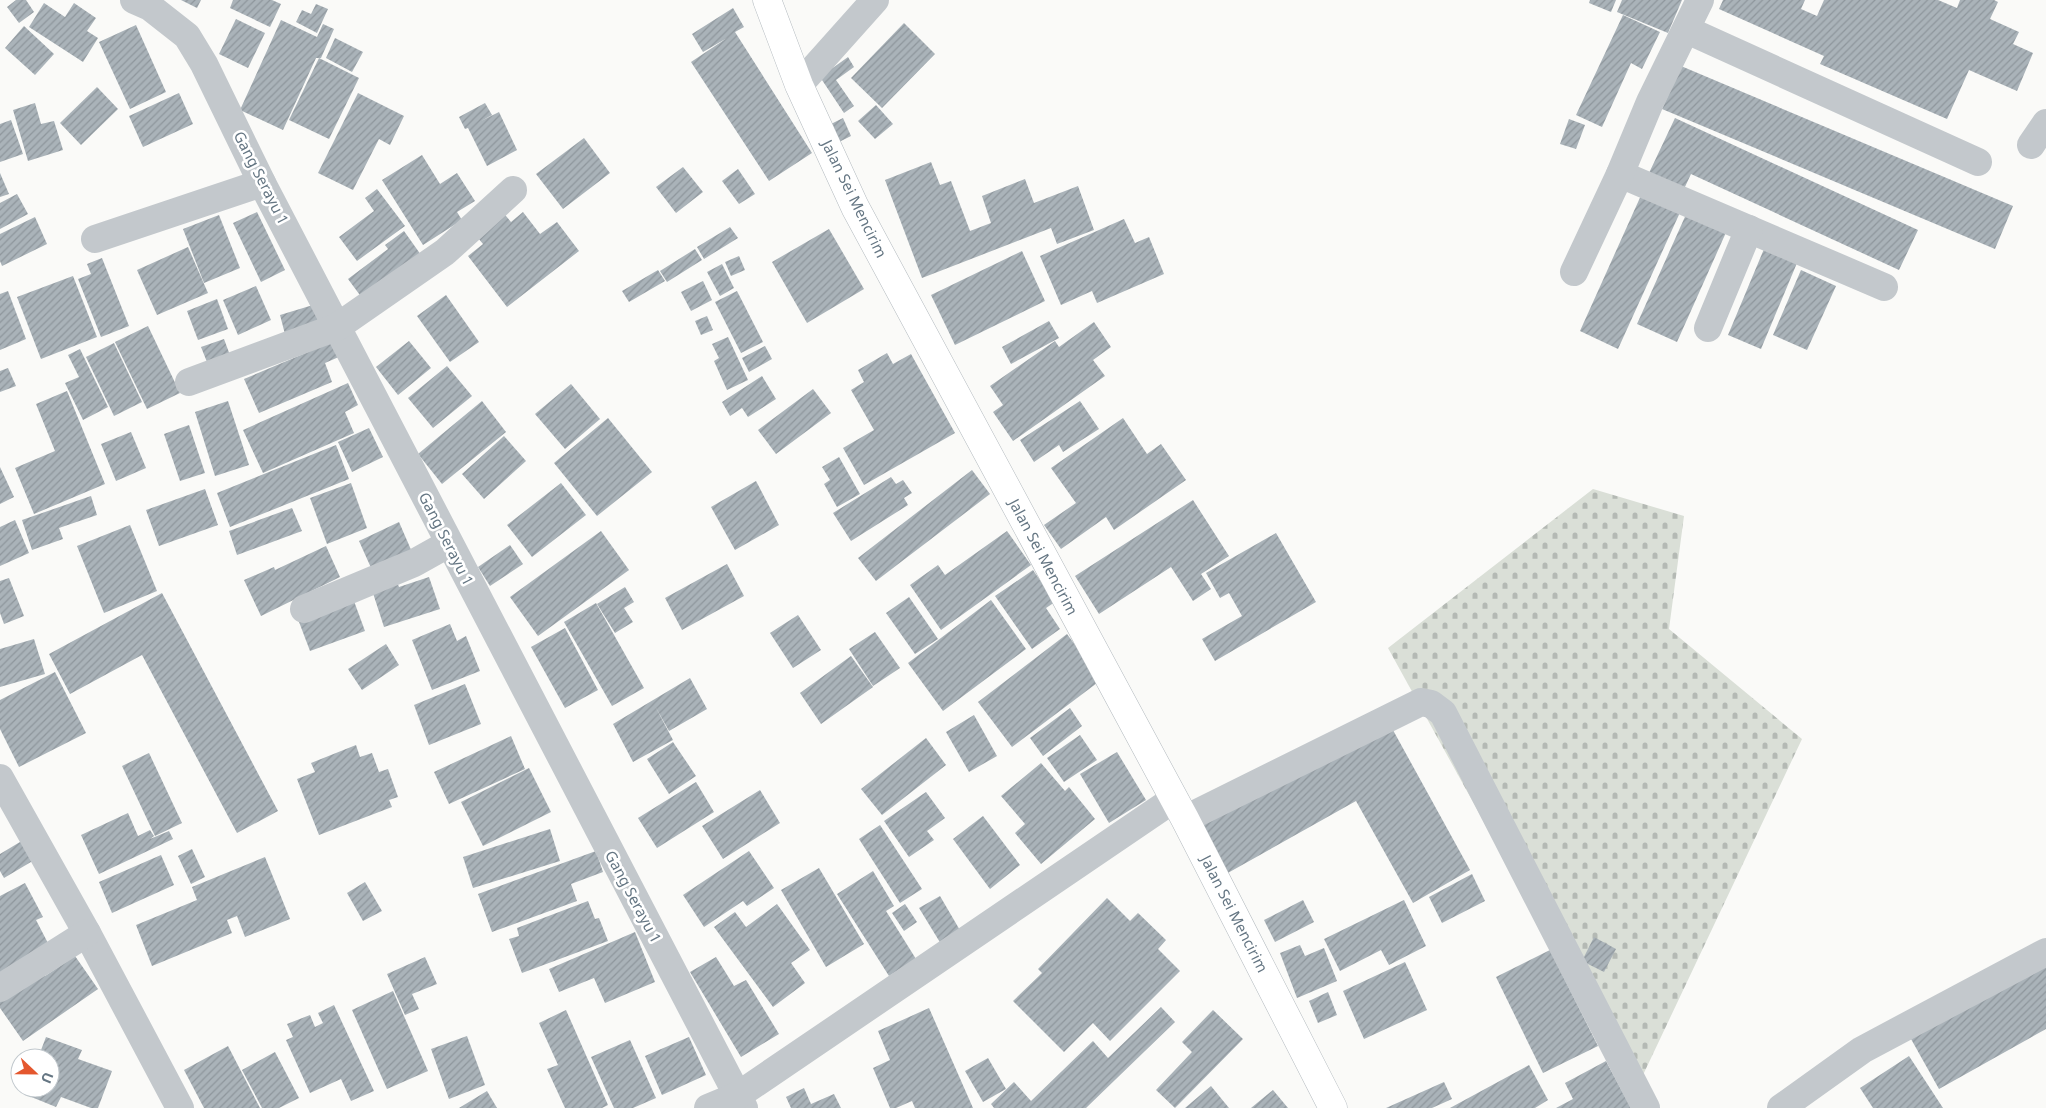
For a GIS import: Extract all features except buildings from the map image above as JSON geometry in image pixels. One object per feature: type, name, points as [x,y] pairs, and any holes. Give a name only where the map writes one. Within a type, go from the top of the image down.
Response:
[{"type":"street","name":"Gang Serayu 1","points":[[134,0],[150,7],[187,36],[204,64],[262,184],[740,1102]]},
{"type":"street","name":"Jalan Sei Mencirim","points":[[767,0],[799,85],[855,207],[1180,809],[1333,1108]]},
{"type":"street","points":[[799,85],[875,0]]},
{"type":"street","points":[[1574,272],[1620,174],[1650,102],[1687,30],[1700,0]]},
{"type":"street","points":[[1687,30],[1978,162]]},
{"type":"street","points":[[2031,145],[2046,123]]},
{"type":"street","points":[[1620,174],[1884,287]]},
{"type":"street","points":[[95,239],[262,184]]},
{"type":"street","points":[[189,382],[338,327],[446,252],[512,190]]},
{"type":"street","points":[[1708,328],[1749,229]]},
{"type":"street","points":[[304,609],[414,563],[448,544]]},
{"type":"street","points":[[708,1108],[740,1102],[1180,809],[1421,702],[1431,704],[1443,713],[1646,1108]]},
{"type":"street","points":[[0,778],[88,934],[180,1108]]},
{"type":"street","points":[[0,988],[88,934]]},
{"type":"street","points":[[1781,1108],[1862,1050],[2046,952]]},
{"type":"green space","points":[[1593,489],[1684,516],[1669,629],[1802,739],[1634,1094],[1388,648]]}]
